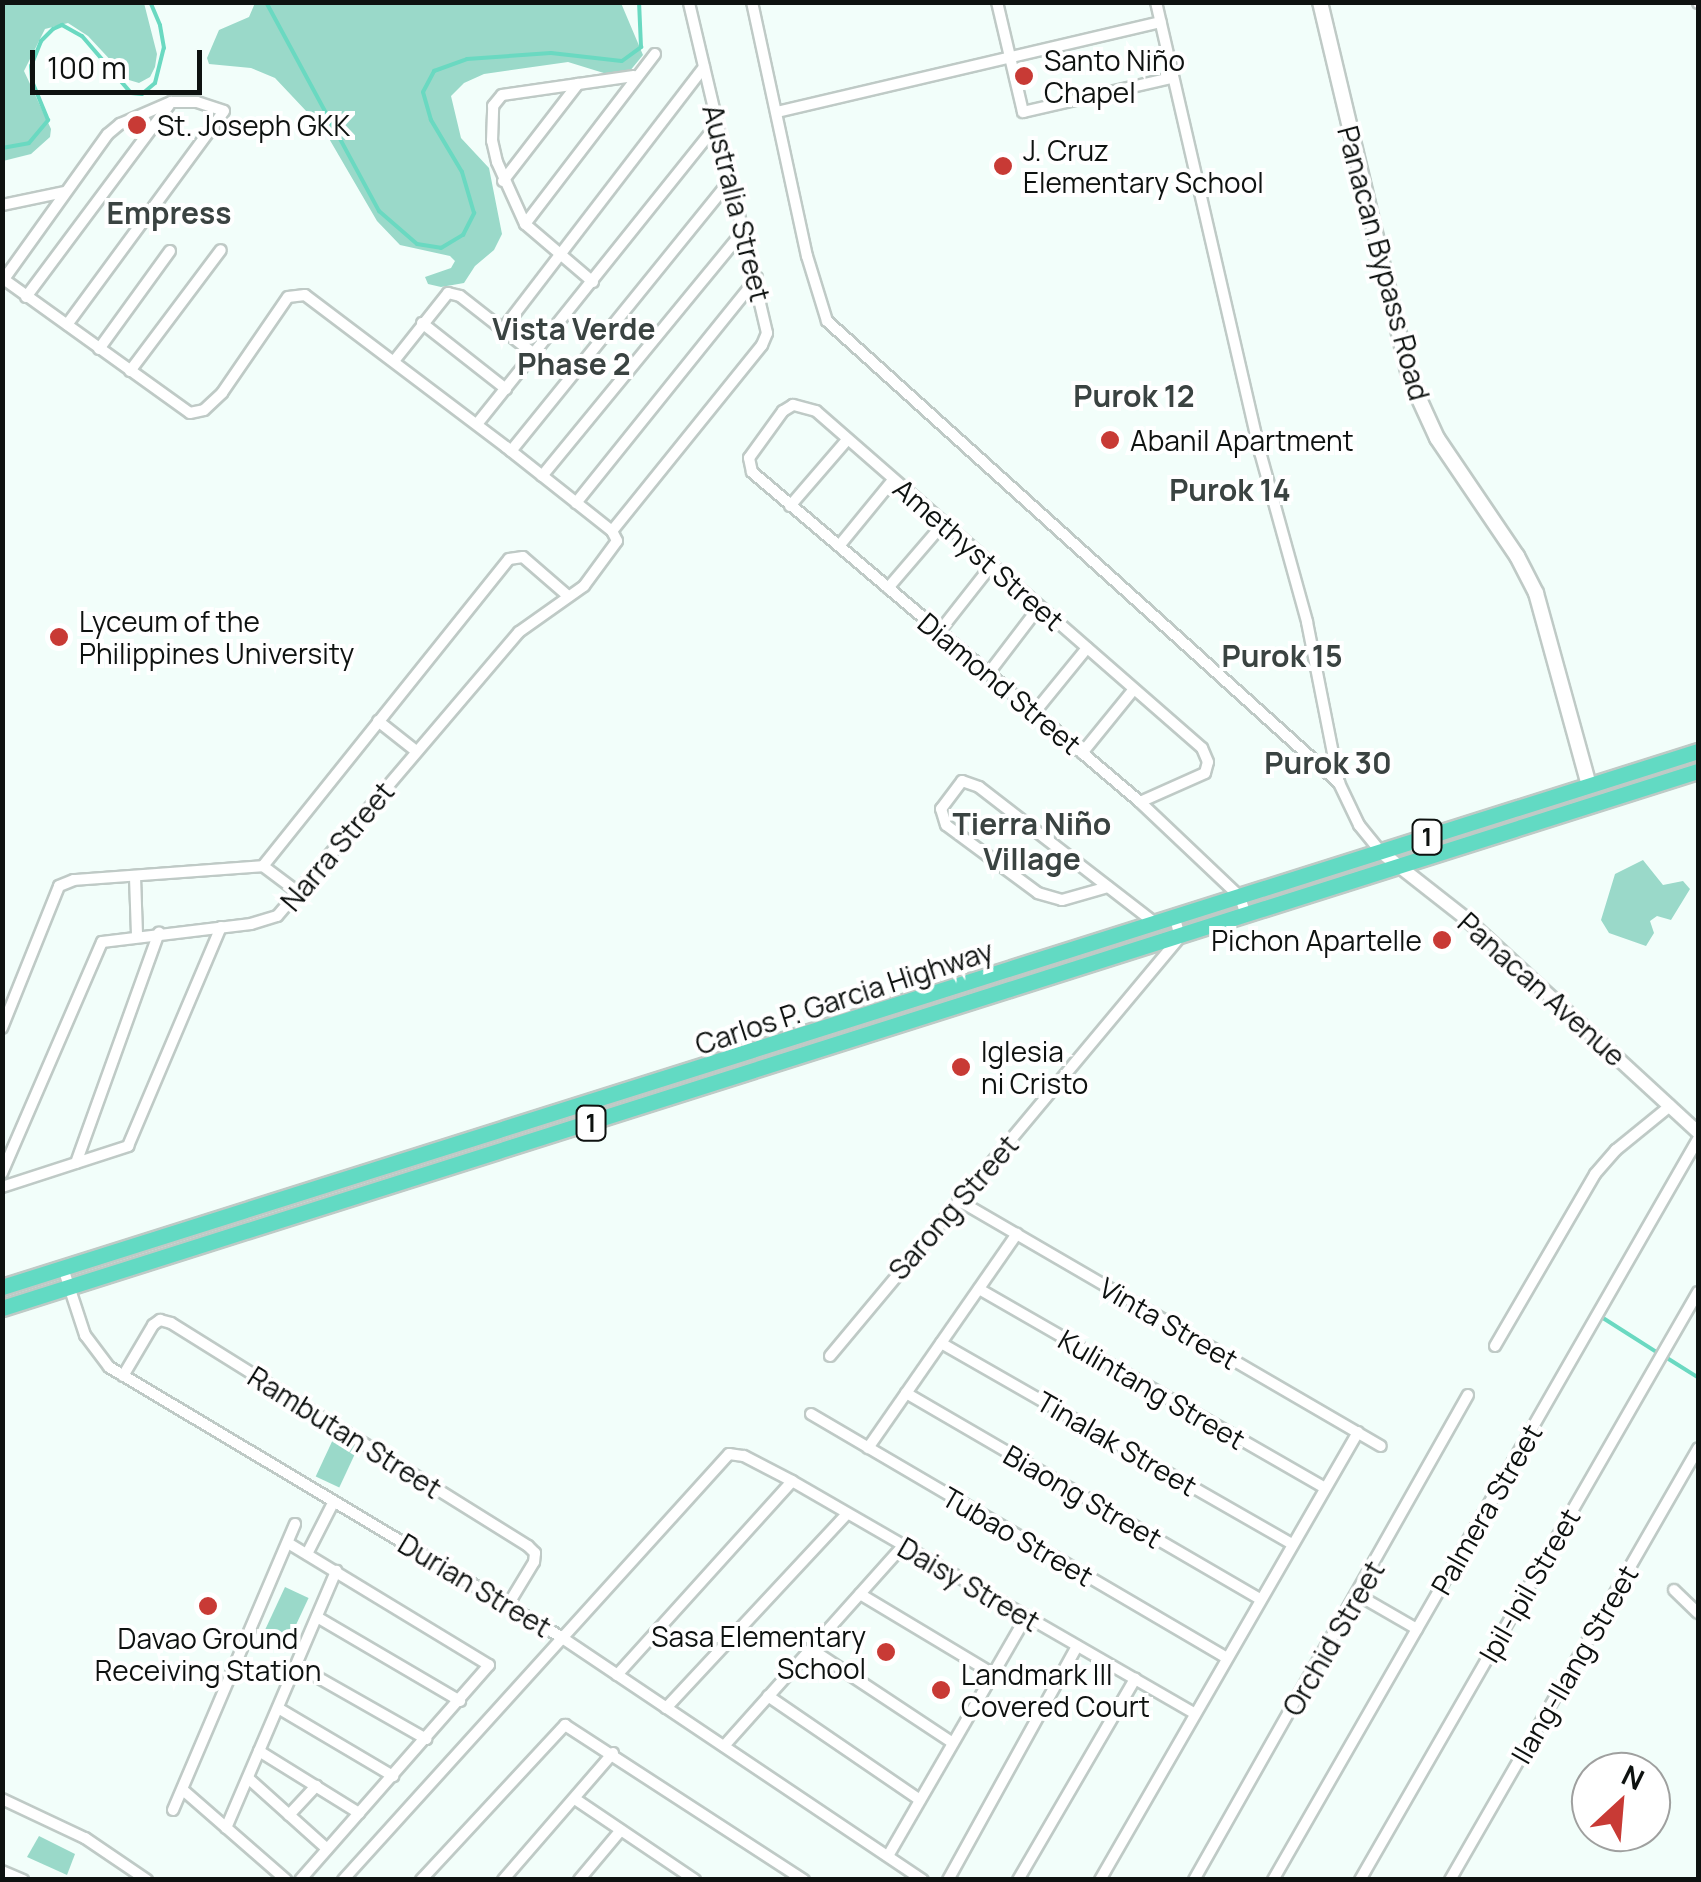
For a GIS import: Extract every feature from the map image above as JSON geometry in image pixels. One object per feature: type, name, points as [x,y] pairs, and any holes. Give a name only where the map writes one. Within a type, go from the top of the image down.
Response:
[{"type":"highway","name":"Carlos P. Garcia Highway","points":[[2,1287],[1691,753]]},
{"type":"highway","points":[[1691,753],[1694,772]]},
{"type":"highway","name":"Carlos P. Garcia Highway","points":[[2,1308],[1694,772]]},
{"type":"highway","points":[[1490,817],[1496,836]]},
{"type":"main road","name":"Panacan Bypass Road","points":[[1320,2],[1410,379],[1438,438],[1536,593],[1588,786]]},
{"type":"street","name":"Australia Street","points":[[568,596],[598,572],[615,550],[617,541],[612,532],[762,345],[767,326],[689,2]]},
{"type":"street","points":[[752,2],[806,256],[827,321],[1338,783]]},
{"type":"street","points":[[997,2],[1023,112],[1172,78]]},
{"type":"street","points":[[1156,2],[1260,452],[1310,636],[1338,783],[1360,825],[1381,852]]},
{"type":"street","points":[[777,112],[1160,22]]},
{"type":"street","points":[[524,224],[634,76],[655,54]]},
{"type":"street","points":[[503,329],[704,67]]},
{"type":"street","points":[[592,282],[524,224],[503,181],[492,141],[496,99],[634,76]]},
{"type":"street","points":[[503,181],[578,84]]},
{"type":"street","points":[[26,297],[171,102]]},
{"type":"street","points":[[66,324],[224,111],[197,102],[171,102],[130,118],[108,134],[3,279],[183,411],[204,410],[222,393],[288,297],[299,292],[394,360],[612,532]]},
{"type":"street","points":[[477,424],[716,126]]},
{"type":"street","points":[[511,451],[731,179]]},
{"type":"street","points":[[2,205],[64,192]]},
{"type":"street","points":[[542,476],[745,229]]},
{"type":"street","points":[[130,371],[221,250]]},
{"type":"street","points":[[99,348],[170,251]]},
{"type":"street","points":[[576,502],[757,278]]},
{"type":"street","points":[[394,360],[448,292],[460,296],[534,354]]},
{"type":"street","points":[[422,323],[506,388]]},
{"type":"street","name":"Amethyst Street","points":[[748,458],[793,405],[816,411],[1202,748],[1208,762],[1198,780],[1140,802]]},
{"type":"street","points":[[790,506],[847,440]]},
{"type":"street","name":"Diamond Street","points":[[748,458],[752,472],[790,506],[1140,802],[1240,897],[1246,916]]},
{"type":"street","points":[[839,546],[893,480]]},
{"type":"street","points":[[888,588],[943,524]]},
{"type":"street","points":[[263,866],[509,559],[518,556],[568,596]]},
{"type":"street","points":[[939,632],[992,566]]},
{"type":"street","name":"Narra Street","points":[[2,1173],[97,948],[108,939],[267,921],[299,893],[520,632],[568,596]]},
{"type":"street","points":[[988,674],[1039,607]]},
{"type":"street","points":[[1034,713],[1087,648]]},
{"type":"street","points":[[1082,753],[1134,689]]},
{"type":"street","points":[[378,721],[416,751]]},
{"type":"street","points":[[1108,887],[1062,900],[1038,893],[946,826],[942,809],[962,780],[973,783],[1108,887],[1156,924]]},
{"type":"street","name":"Panacan Avenue","points":[[1381,852],[1402,866],[1698,1135]]},
{"type":"street","points":[[2,1028],[58,886],[74,880],[263,866],[299,893]]},
{"type":"street","points":[[135,877],[137,936]]},
{"type":"street","points":[[1174,918],[1180,937]]},
{"type":"street","points":[[2,1187],[121,1151],[134,1136],[221,927]]},
{"type":"street","points":[[76,1163],[159,933]]},
{"type":"street","name":"Sarong Street","points":[[830,1356],[1180,937]]},
{"type":"street","points":[[1495,1346],[1595,1174],[1616,1150],[1670,1106]]},
{"type":"street","name":"Palmera Street","points":[[1273,1880],[1698,1135]]},
{"type":"street","name":"Vinta Street","points":[[958,1200],[1380,1446]]},
{"type":"street","points":[[868,1448],[1017,1234]]},
{"type":"street","name":"Durian Street","points":[[64,1268],[91,1347],[123,1376],[562,1637],[923,1880]]},
{"type":"street","name":"Kulintang Street","points":[[978,1290],[1325,1488]]},
{"type":"street","name":"Ipil-Ipil Street","points":[[1360,1880],[1698,1292]]},
{"type":"street","name":"Rambutan Street","points":[[123,1376],[152,1324],[160,1320],[171,1323],[533,1550],[534,1562],[508,1605]]},
{"type":"street","name":"Tinalak Street","points":[[941,1343],[1292,1544]]},
{"type":"street","name":"Biaong Street","points":[[906,1393],[1260,1600]]},
{"type":"street","name":"Orchid Street","points":[[1194,1880],[1468,1396]]},
{"type":"street","name":"Tubao Street","points":[[811,1414],[1226,1657]]},
{"type":"street","points":[[1100,1880],[1358,1432]]},
{"type":"street","name":"Ilang-Ilang Street","points":[[1450,1880],[1698,1448]]},
{"type":"street","name":"Daisy Street","points":[[562,1637],[725,1456],[744,1456],[1194,1713]]},
{"type":"street","points":[[618,1675],[792,1481]]},
{"type":"street","points":[[307,1554],[334,1501]]},
{"type":"street","points":[[666,1708],[847,1514]]},
{"type":"street","points":[[173,1810],[295,1524]]},
{"type":"street","points":[[288,1543],[489,1664],[300,1880]]},
{"type":"street","points":[[724,1746],[902,1546]]},
{"type":"street","points":[[226,1828],[336,1572]]},
{"type":"street","points":[[1674,1590],[1698,1613]]},
{"type":"street","points":[[1688,1604],[1698,1592]]},
{"type":"street","points":[[860,1594],[993,1674]]},
{"type":"street","points":[[1358,1595],[1417,1630]]},
{"type":"street","points":[[316,1617],[460,1701]]},
{"type":"street","points":[[888,1856],[1026,1617]]},
{"type":"street","points":[[343,1880],[562,1637]]},
{"type":"street","points":[[948,1880],[1077,1646]]},
{"type":"street","points":[[810,1649],[953,1743]]},
{"type":"street","points":[[296,1664],[426,1738]]},
{"type":"street","points":[[1018,1880],[1134,1679]]},
{"type":"street","points":[[768,1696],[920,1800]]},
{"type":"street","points":[[278,1708],[393,1776]]},
{"type":"street","points":[[421,1880],[565,1725],[804,1880]]},
{"type":"street","points":[[259,1752],[359,1814]]},
{"type":"street","points":[[503,1880],[613,1753]]},
{"type":"street","points":[[248,1778],[327,1849]]},
{"type":"street","points":[[290,1815],[316,1786]]},
{"type":"street","points":[[184,1790],[286,1880]]},
{"type":"street","points":[[2,1798],[85,1838],[146,1880]]},
{"type":"street","points":[[575,1800],[696,1880]]},
{"type":"street","points":[[586,1877],[621,1830]]},
{"type":"street","points":[[2,1871],[23,1880]]},
{"type":"green space","points":[[2,3],[144,3],[157,54],[155,67],[150,77],[139,83],[129,80],[88,36],[68,23],[45,29],[24,71],[51,129],[50,137],[31,154],[3,161]]},
{"type":"green space","points":[[255,3],[621,3],[643,55],[629,72],[607,74],[568,62],[484,74],[464,83],[451,96],[461,138],[489,168],[502,234],[494,250],[475,266],[464,283],[441,287],[428,284],[425,277],[451,268],[455,261],[450,256],[400,245],[377,221],[324,130],[275,78],[251,68],[209,64],[207,58],[219,30],[249,17]]},
{"type":"green space","points":[[1643,860],[1663,885],[1683,881],[1690,889],[1671,920],[1657,916],[1650,921],[1654,933],[1646,946],[1609,933],[1601,920],[1615,874]]},
{"type":"green space","points":[[336,1433],[360,1444],[339,1487],[316,1477]]},
{"type":"green space","points":[[285,1587],[309,1598],[287,1645],[263,1634]]},
{"type":"green space","points":[[39,1836],[75,1854],[67,1875],[27,1857]]},
{"type":"waterway","points":[[2,148],[29,143],[48,120],[32,81],[31,66],[41,41],[62,25],[82,36],[131,93],[142,94],[155,83],[164,48],[150,2]]},
{"type":"waterway","points":[[266,2],[379,211],[417,244],[441,248],[463,235],[474,213],[462,172],[431,120],[423,92],[434,71],[467,59],[551,53],[622,61],[641,47],[639,2]]},
{"type":"waterway","points":[[1603,1318],[1658,1353]]},
{"type":"waterway","points":[[1667,1358],[1698,1377]]},
{"type":"place","name":"Santo Niño Chapel","points":[[1024,76]]},
{"type":"place","name":"St. Joseph GKK","points":[[137,125]]},
{"type":"place","name":"J. Cruz Elementary School","points":[[1003,166]]},
{"type":"place","name":"Abanil Apartment","points":[[1110,440]]},
{"type":"place","name":"Lyceum of the Philippines University","points":[[59,637]]},
{"type":"place","name":"Pichon Apartelle","points":[[1442,940]]},
{"type":"place","name":"Iglesia ni Cristo","points":[[961,1067]]},
{"type":"place","name":"Davao Ground Receiving Station","points":[[208,1606]]},
{"type":"place","name":"Sasa Elementary School","points":[[886,1652]]},
{"type":"place","name":"Landmark III Covered Court","points":[[941,1690]]},
{"type":"district","name":"Empress","points":[[169,213]]},
{"type":"district","name":"Vista Verde Phase 2","points":[[574,346]]},
{"type":"district","name":"Purok 12","points":[[1134,396]]},
{"type":"district","name":"Purok 14","points":[[1230,490]]},
{"type":"district","name":"Purok 15","points":[[1282,656]]},
{"type":"district","name":"Purok 30","points":[[1328,763]]},
{"type":"district","name":"Tierra Niño Village","points":[[1032,841]]}]
